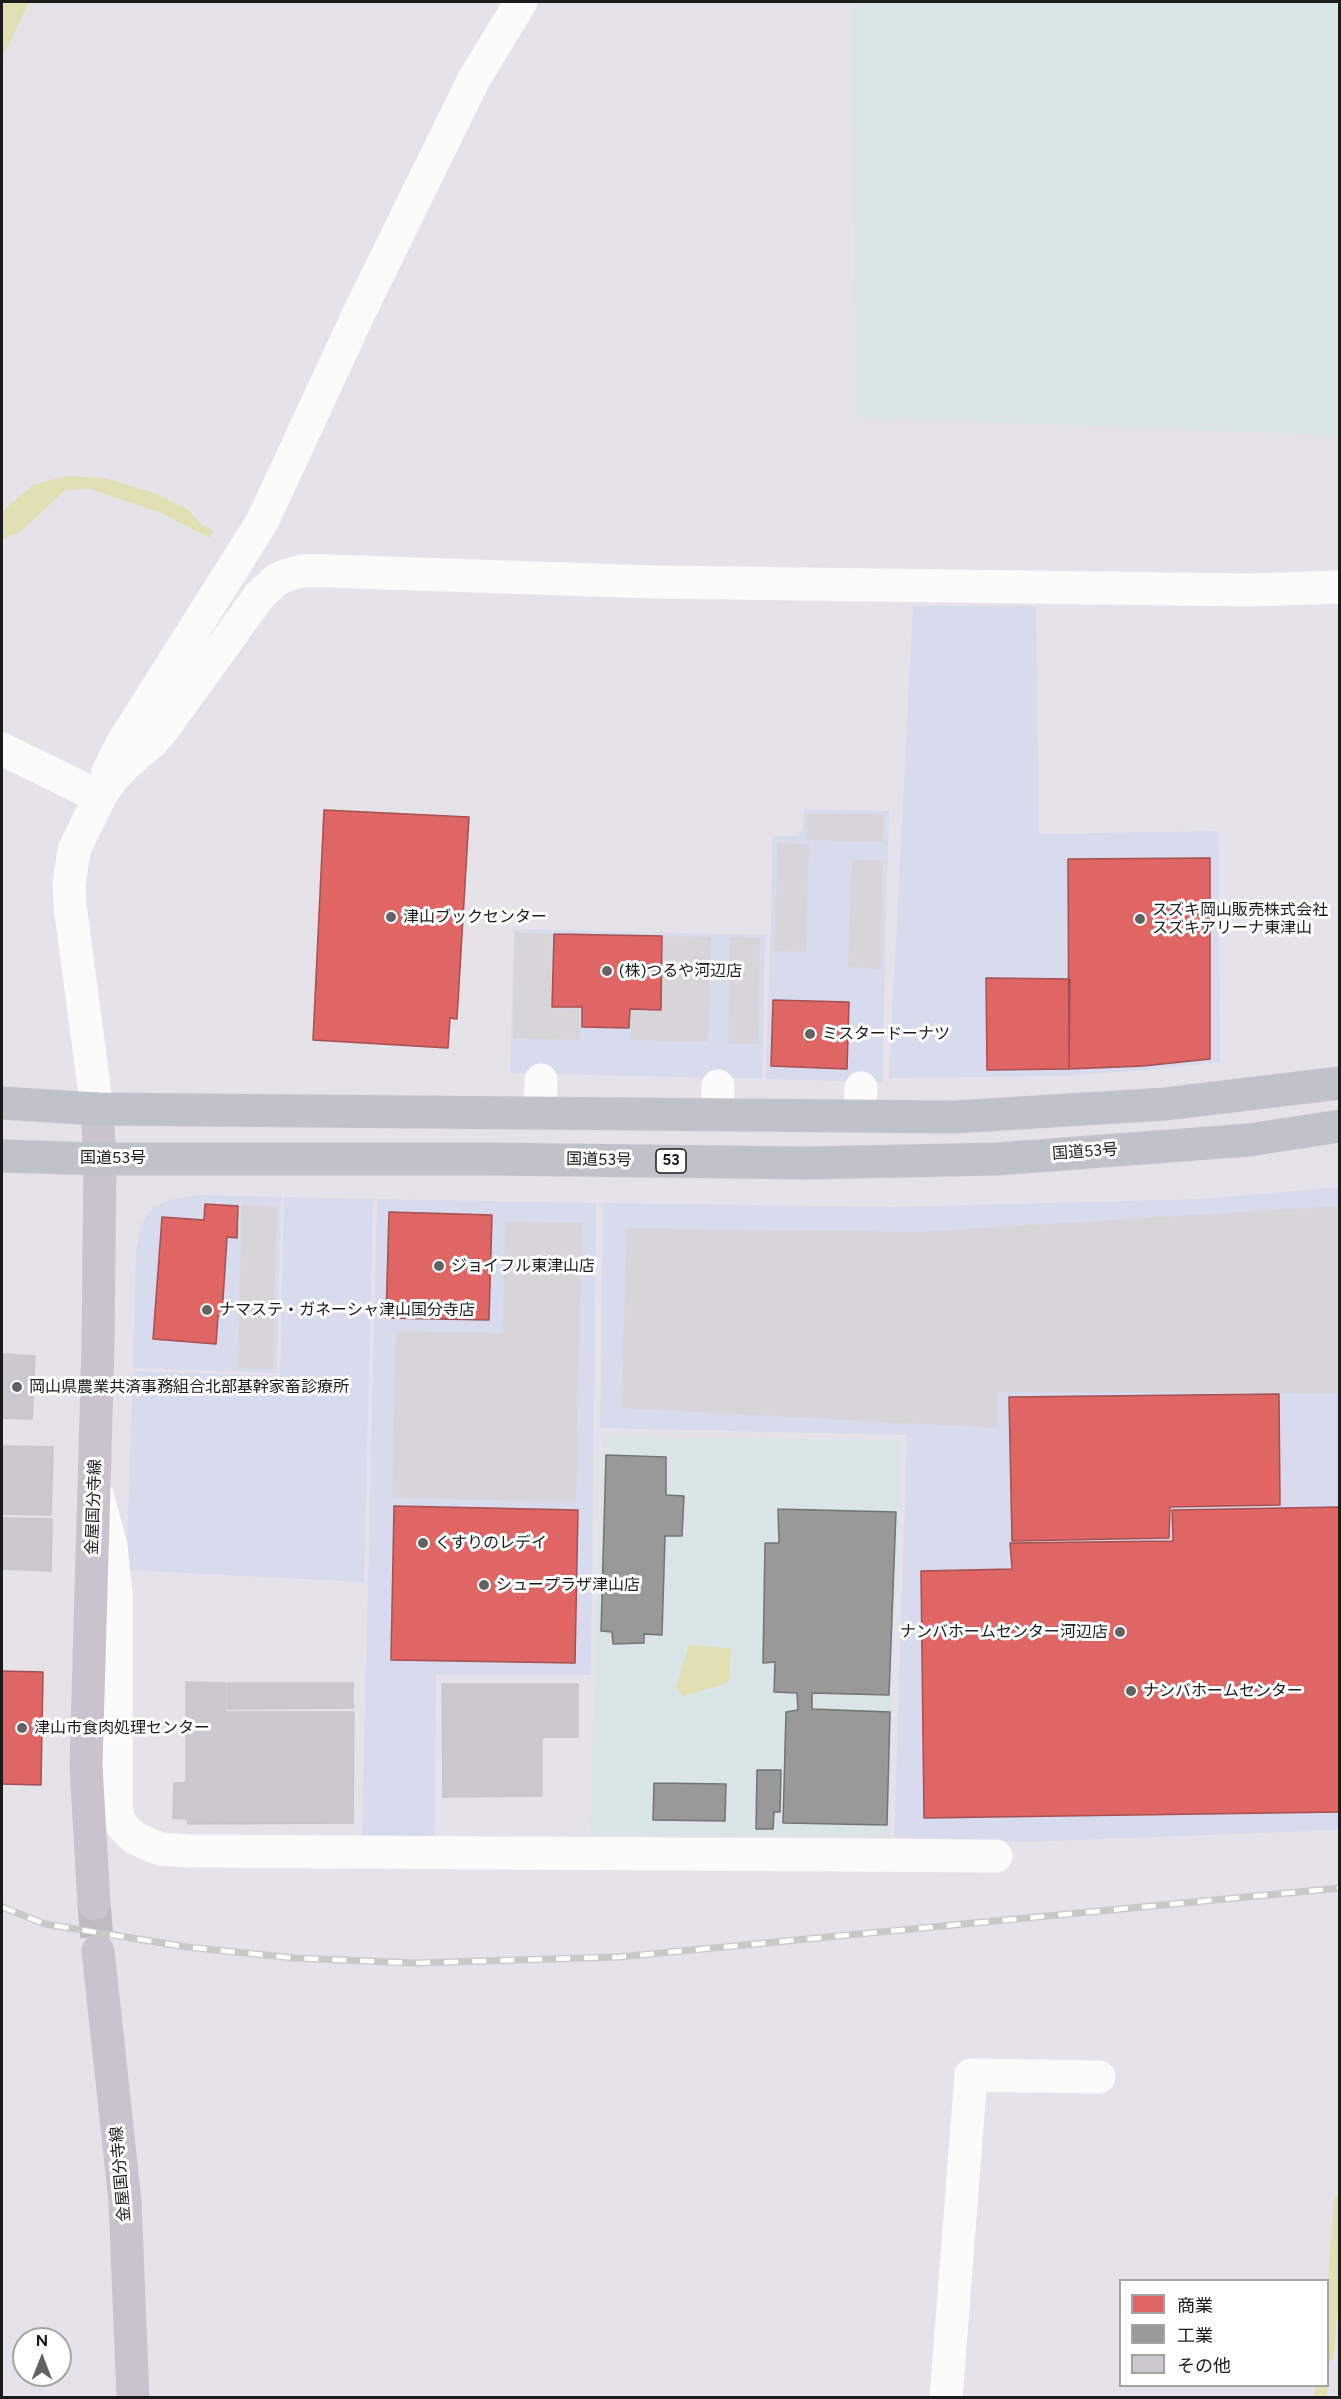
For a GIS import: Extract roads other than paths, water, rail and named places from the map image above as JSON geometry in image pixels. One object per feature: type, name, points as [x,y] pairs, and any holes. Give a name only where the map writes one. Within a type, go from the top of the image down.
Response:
[{"type":"highway","points":[[2,1103],[97,1109],[540,1113],[718,1100],[860,1102],[955,1117],[1165,1104],[1340,1083]]},
{"type":"highway","name":"国道53号","points":[[2,1156],[100,1159],[488,1159],[808,1163],[997,1159],[1249,1140],[1340,1126]]},
{"type":"main road","name":"金屋国分寺線","points":[[94,1904],[86,1767],[100,1159],[97,1109]]},
{"type":"main road","name":"金屋国分寺線","points":[[98,1952],[125,2201],[133,2397]]},
{"type":"street","points":[[97,1109],[69,885],[74,850],[123,742],[262,522],[359,313],[474,79],[521,2]]},
{"type":"street","points":[[100,796],[125,765],[154,740],[166,725],[260,595],[276,580],[301,572],[653,582],[1249,590],[1340,587]]},
{"type":"street","points":[[2,749],[100,796]]},
{"type":"street","points":[[540,1113],[541,1080]]},
{"type":"street","points":[[94,1488],[111,1546],[116,1593],[116,1809],[119,1821],[126,1830],[135,1838],[148,1844],[161,1849],[188,1851],[996,1856]]},
{"type":"street","points":[[946,2397],[971,2075],[1099,2077]]},
{"type":"waterway","points":[[1329,2343],[1340,2199]]},
{"type":"waterway","points":[[1320,2398],[1322,2387]]},
{"type":"tunnel","points":[[94,1904],[98,1951]]},
{"type":"railway","points":[[2,1907],[45,1924],[187,1947],[294,1958],[415,1963],[619,1957],[1340,1888]]},
{"type":"place","name":"津山ブックセンター","points":[[391,917]]},
{"type":"place","name":"スズキ岡山販売株式会社 スズキアリーナ東津山","points":[[1140,919]]},
{"type":"place","name":"(株)つるや河辺店","points":[[607,971]]},
{"type":"place","name":"ミスタードーナツ","points":[[810,1034]]},
{"type":"place","name":"ジョイフル東津山店","points":[[439,1266]]},
{"type":"place","name":"ナマステ・ガネーシャ津山国分寺店","points":[[207,1310]]},
{"type":"place","name":"岡山県農業共済事務組合北部基幹家畜診療所","points":[[17,1387]]},
{"type":"place","name":"くすりのレデイ","points":[[423,1543]]},
{"type":"place","name":"シュープラザ津山店","points":[[484,1585]]},
{"type":"place","name":"ナンバホームセンター河辺店","points":[[1120,1632]]},
{"type":"place","name":"ナンバホームセンター","points":[[1131,1691]]},
{"type":"place","name":"津山市食肉処理センター","points":[[22,1728]]}]
